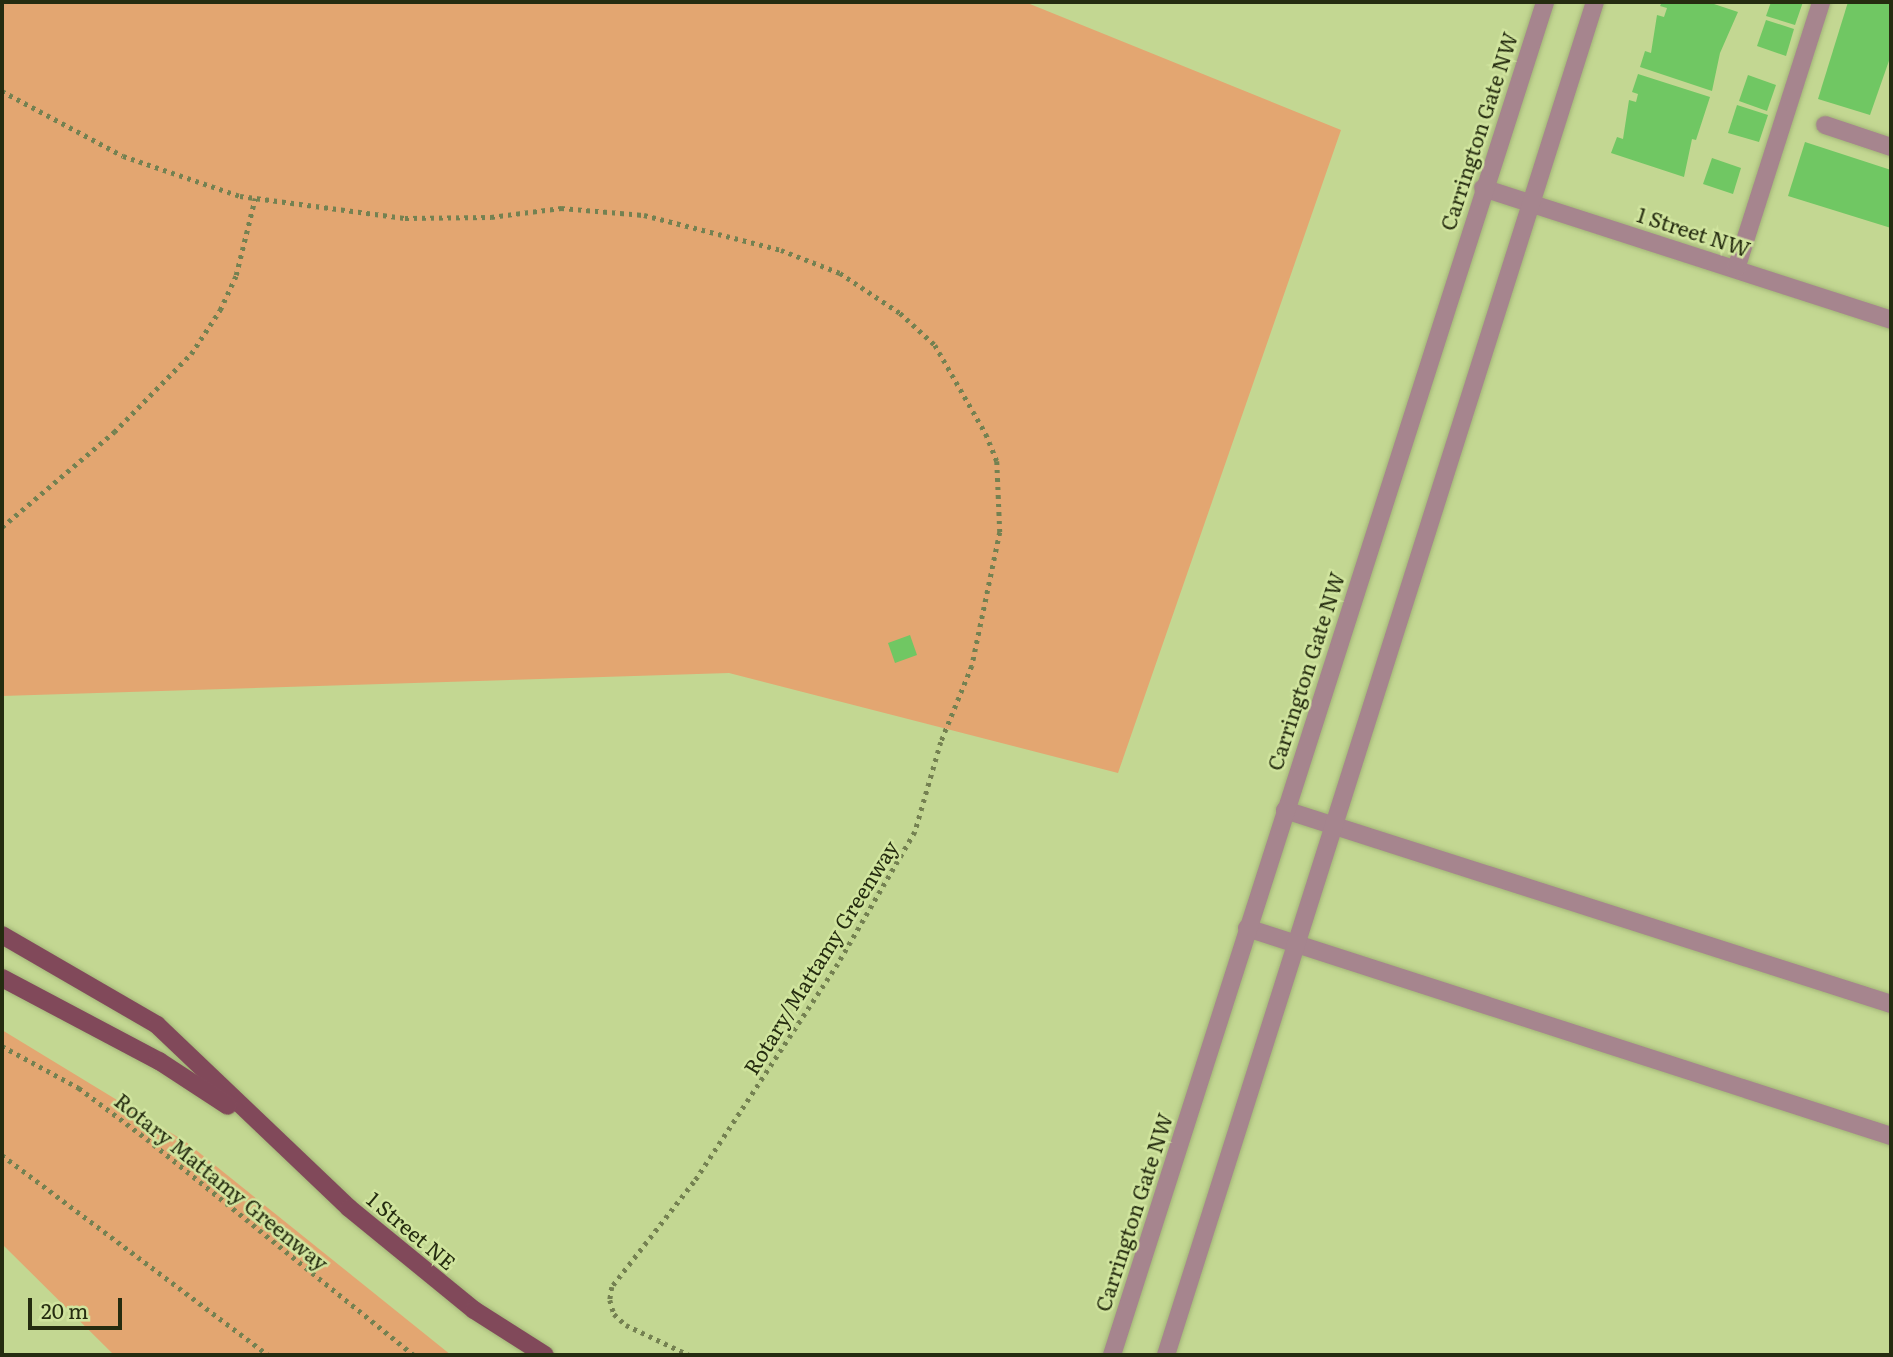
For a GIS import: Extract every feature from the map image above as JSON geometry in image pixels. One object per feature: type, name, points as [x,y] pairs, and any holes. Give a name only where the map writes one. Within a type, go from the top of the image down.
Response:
[{"type":"main road","name":"1 Street NE","points":[[2,935],[157,1025],[260,1127],[430,1276],[474,1310],[545,1355]]},
{"type":"main road","name":"1 Street NE","points":[[2,978],[159,1061],[260,1127]]},
{"type":"street","name":"Carrington Gate NW","points":[[1112,1355],[1483,188],[1545,2]]},
{"type":"street","points":[[1166,1355],[1595,2]]},
{"type":"street","points":[[1736,269],[1821,2]]},
{"type":"street","points":[[1825,125],[1891,147]]},
{"type":"street","name":"1 Street NW","points":[[1483,188],[1891,320]]},
{"type":"street","points":[[1285,810],[1891,1004]]},
{"type":"street","points":[[1247,928],[1891,1136]]},
{"type":"path","name":"Rotary/Mattamy Greenway","points":[[2,91],[123,156],[255,198],[405,218],[491,217],[561,208],[644,215],[781,250],[840,273],[900,313],[935,345],[997,461],[1000,532],[972,666],[940,742],[915,832],[838,964],[694,1182],[612,1287],[614,1314],[626,1325],[689,1355]]},
{"type":"path","points":[[2,527],[114,432],[191,354],[220,310],[236,275],[255,198]]},
{"type":"path","name":"Rotary Mattamy Greenway","points":[[2,1046],[79,1088],[138,1132],[414,1355]]},
{"type":"path","points":[[2,1156],[268,1355]]},
{"type":"shaded area","points":[[2,2],[1025,2],[1341,130],[1118,773],[729,673],[2,696]]},
{"type":"shaded area","points":[[2,1030],[186,1142],[451,1355],[114,1355],[2,1244]]},
{"type":"building","points":[[1662,2],[1708,2],[1738,12],[1720,53],[1712,91],[1640,67],[1645,51],[1651,53],[1657,15],[1664,17],[1667,8],[1660,6]]},
{"type":"building","points":[[1771,2],[1803,2],[1795,25],[1766,16]]},
{"type":"building","points":[[1848,2],[1891,2],[1891,55],[1870,115],[1818,99]]},
{"type":"building","points":[[1766,20],[1794,29],[1786,56],[1757,46]]},
{"type":"building","points":[[1638,74],[1710,97],[1696,140],[1692,139],[1684,177],[1611,153],[1617,137],[1623,139],[1629,100],[1636,102],[1638,94],[1632,92]]},
{"type":"building","points":[[1748,75],[1776,85],[1767,111],[1739,101]]},
{"type":"building","points":[[1737,105],[1768,115],[1759,142],[1728,133]]},
{"type":"building","points":[[1805,142],[1891,170],[1891,228],[1788,196]]},
{"type":"building","points":[[1712,158],[1741,168],[1733,194],[1703,184]]},
{"type":"building","points":[[910,635],[917,655],[895,663],[888,643]]}]
